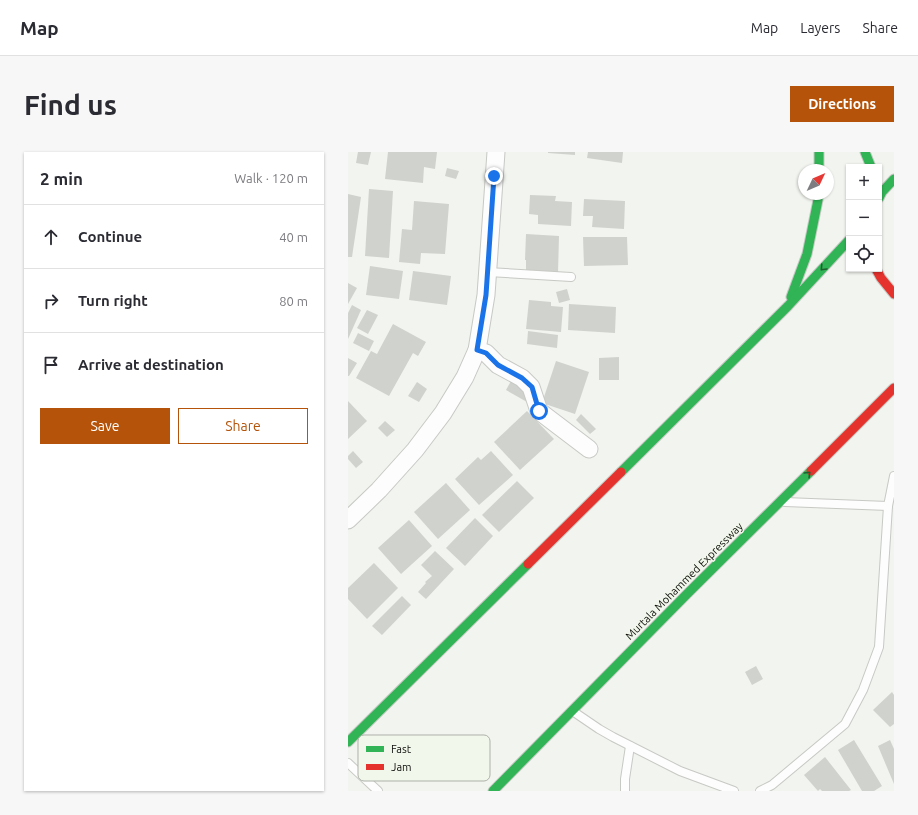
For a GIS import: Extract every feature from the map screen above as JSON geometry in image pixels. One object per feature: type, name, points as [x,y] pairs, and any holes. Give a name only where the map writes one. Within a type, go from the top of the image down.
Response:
[{"type":"main road","points":[[819,152],[819,164]]},
{"type":"main road","points":[[865,152],[870,164]]},
{"type":"main road","points":[[882,192],[894,178]]},
{"type":"main road","points":[[788,306],[807,254],[818,200]]},
{"type":"main road","points":[[348,742],[788,306],[846,243]]},
{"type":"main road","points":[[878,272],[894,294]]},
{"type":"main road","name":"Murtala Mohammed Expressway","points":[[493,791],[894,388]]},
{"type":"street","points":[[348,520],[379,490],[416,450],[443,413],[465,377],[477,350],[486,295],[496,152]]},
{"type":"street","points":[[477,350],[486,353],[498,365],[522,378],[532,387],[539,411],[589,450]]},
{"type":"lane","points":[[488,272],[571,276]]},
{"type":"lane","points":[[760,791],[772,785],[845,724],[863,690],[879,648],[888,506],[894,476]]},
{"type":"lane","points":[[780,502],[888,506]]},
{"type":"lane","points":[[572,710],[599,729],[630,746],[680,771],[734,791]]},
{"type":"lane","points":[[625,791],[625,779],[630,746]]},
{"type":"lane","points":[[348,763],[358,772]]},
{"type":"lane","points":[[367,781],[378,791]]},
{"type":"building","points":[[358,152],[371,152],[368,165],[356,163]]},
{"type":"building","points":[[388,152],[437,152],[435,169],[424,167],[423,183],[385,179]]},
{"type":"building","points":[[575,152],[575,155],[548,153]]},
{"type":"building","points":[[588,152],[623,152],[622,163],[587,158]]},
{"type":"building","points":[[447,168],[459,171],[456,179],[445,176]]},
{"type":"building","points":[[369,189],[393,191],[389,258],[365,256]]},
{"type":"building","points":[[348,194],[361,197],[352,257],[348,257]]},
{"type":"building","points":[[530,195],[556,196],[555,201],[572,202],[571,226],[538,224],[538,215],[529,214]]},
{"type":"building","points":[[584,199],[625,201],[624,229],[592,227],[593,216],[583,216]]},
{"type":"building","points":[[414,201],[449,204],[445,254],[421,253],[420,264],[399,262],[402,229],[412,230]]},
{"type":"building","points":[[526,234],[559,236],[558,273],[526,272]]},
{"type":"building","points":[[583,237],[627,237],[628,265],[584,266]]},
{"type":"building","points":[[370,266],[403,271],[399,299],[366,295]]},
{"type":"building","points":[[413,271],[451,276],[447,305],[409,300]]},
{"type":"building","points":[[348,283],[357,288],[348,304]]},
{"type":"building","points":[[567,289],[570,300],[559,303],[556,292]]},
{"type":"building","points":[[529,300],[551,302],[551,306],[563,307],[561,332],[526,329]]},
{"type":"building","points":[[569,304],[616,307],[615,333],[568,330]]},
{"type":"building","points":[[352,305],[361,310],[348,339],[348,313]]},
{"type":"building","points":[[367,310],[378,315],[368,334],[357,328]]},
{"type":"building","points":[[393,324],[426,342],[418,356],[413,353],[389,396],[356,378],[371,351],[377,354]]},
{"type":"building","points":[[528,331],[558,335],[557,348],[527,344]]},
{"type":"building","points":[[358,333],[374,341],[369,351],[353,343]]},
{"type":"building","points":[[619,357],[619,380],[599,380],[599,358]]},
{"type":"building","points":[[348,358],[357,363],[349,376],[348,376]]},
{"type":"building","points":[[556,361],[589,372],[575,414],[542,403]]},
{"type":"building","points":[[511,381],[532,393],[527,402],[506,390]]},
{"type":"building","points":[[417,382],[427,389],[419,402],[408,396]]},
{"type":"building","points":[[348,401],[367,421],[348,439]]},
{"type":"building","points":[[527,411],[554,439],[520,470],[494,442]]},
{"type":"building","points":[[581,414],[596,429],[590,434],[576,420]]},
{"type":"building","points":[[385,421],[395,430],[387,437],[378,428]]},
{"type":"building","points":[[353,451],[363,462],[356,468],[348,459],[348,456]]},
{"type":"building","points":[[491,451],[513,475],[479,505],[455,479],[478,457],[481,460]]},
{"type":"building","points":[[517,481],[534,498],[499,532],[482,515]]},
{"type":"building","points":[[446,483],[470,510],[438,539],[414,512]]},
{"type":"building","points":[[475,518],[493,536],[465,566],[446,548]]},
{"type":"building","points":[[409,520],[432,546],[401,574],[378,548]]},
{"type":"building","points":[[435,551],[454,569],[426,599],[418,592],[426,583],[425,582],[432,576],[421,565]]},
{"type":"building","points":[[374,563],[398,588],[367,619],[348,599],[348,588]]},
{"type":"building","points":[[402,596],[411,605],[382,635],[372,626]]},
{"type":"building","points":[[756,666],[763,679],[752,685],[745,672]]},
{"type":"building","points":[[892,692],[894,695],[894,724],[890,727],[873,710]]},
{"type":"building","points":[[854,740],[882,786],[874,791],[862,791],[838,750]]},
{"type":"building","points":[[890,740],[894,749],[894,784],[878,746]]},
{"type":"building","points":[[825,757],[851,790],[822,791],[820,789],[818,791],[804,775]]},
{"type":"traffic: fast","points":[[819,152],[819,164]]},
{"type":"traffic: fast","points":[[865,152],[870,164]]},
{"type":"traffic: fast","points":[[882,192],[894,179]]},
{"type":"traffic: fast","points":[[791,297],[807,254],[818,200]]},
{"type":"traffic: fast","points":[[621,472],[788,306],[846,243]]},
{"type":"traffic: fast","points":[[493,791],[687,594],[811,471]]},
{"type":"traffic: fast","points":[[348,742],[528,564]]},
{"type":"traffic: jam","points":[[878,272],[894,294]]},
{"type":"traffic: jam","points":[[811,471],[894,388]]},
{"type":"traffic: jam","points":[[528,564],[621,472]]},
{"type":"route","points":[[494,176],[486,295],[477,350],[486,353],[498,365],[522,378],[532,387],[539,411]]}]
